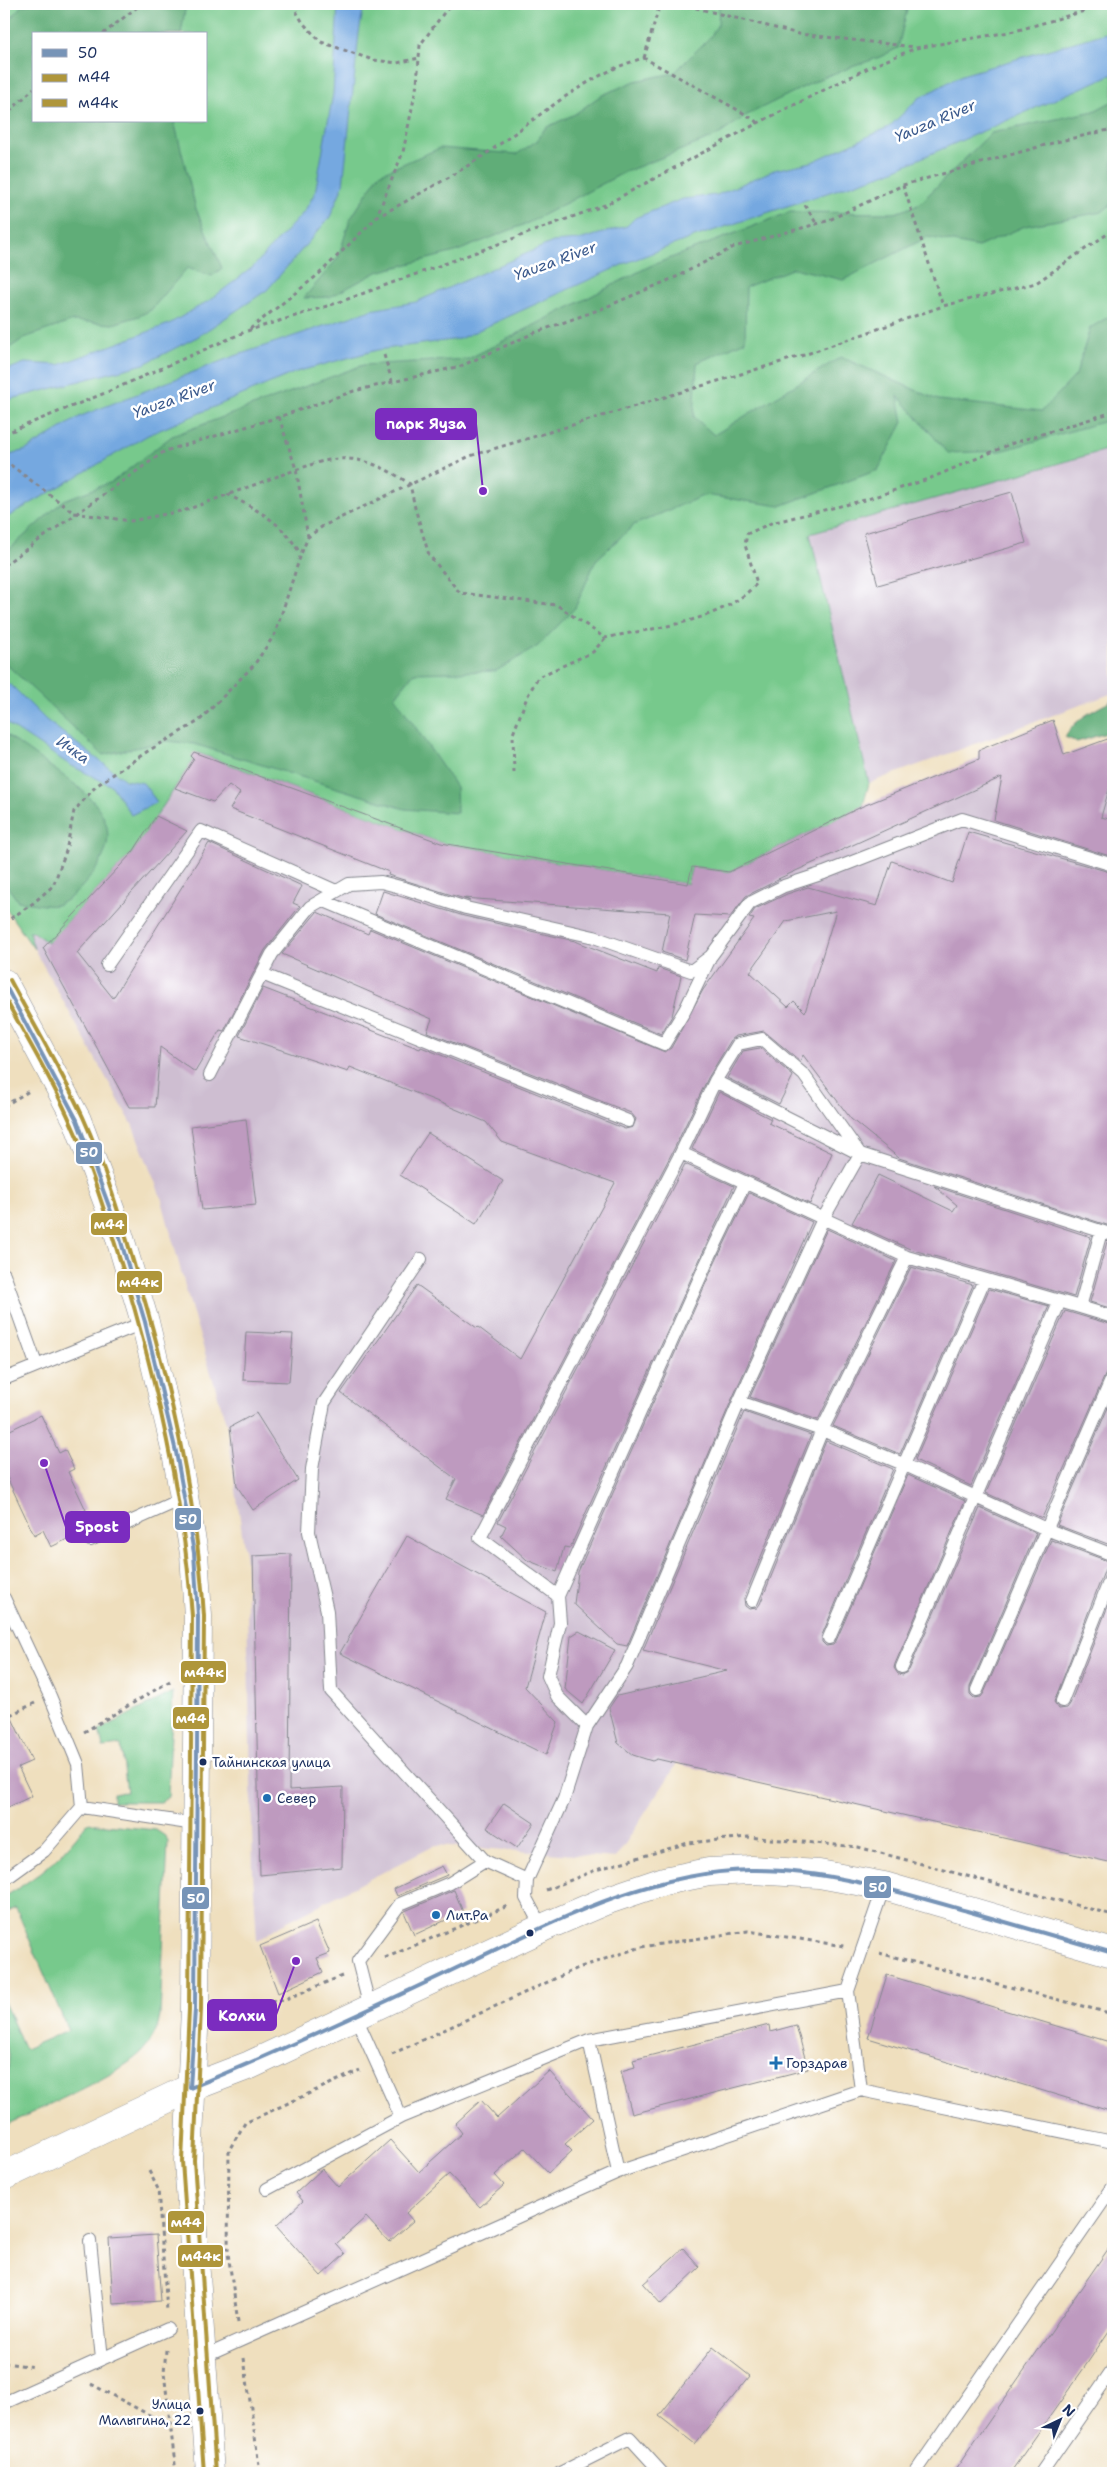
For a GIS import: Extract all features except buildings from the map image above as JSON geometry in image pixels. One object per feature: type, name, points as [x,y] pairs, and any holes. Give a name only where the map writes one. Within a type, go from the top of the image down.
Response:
[{"type":"street","points":[[4,983],[77,1120],[116,1225],[145,1322],[176,1452],[194,1553],[198,1616],[195,2009],[188,2161],[210,2473]]},
{"type":"street","points":[[4,2176],[190,2088],[250,2064],[542,1928],[605,1901],[664,1882],[709,1872],[752,1870],[819,1874],[884,1886],[1113,1953]]},
{"type":"lane","points":[[322,900],[664,1044],[686,1010],[711,956],[750,903],[784,886],[824,873],[962,820],[1113,865]]},
{"type":"lane","points":[[107,964],[201,831],[336,892]]},
{"type":"lane","points":[[210,1074],[272,954],[310,907],[348,884],[381,882],[466,908],[594,937],[691,972],[711,956]]},
{"type":"lane","points":[[262,974],[628,1121]]},
{"type":"lane","points":[[558,1596],[480,1538],[681,1152],[715,1081],[738,1044],[762,1038],[804,1075],[860,1154]]},
{"type":"lane","points":[[715,1081],[860,1154],[1107,1234],[1080,1307]]},
{"type":"lane","points":[[681,1152],[906,1256],[1113,1317]]},
{"type":"lane","points":[[542,1928],[526,1898],[527,1880],[564,1799],[587,1726],[627,1666],[739,1402],[823,1219],[860,1154]]},
{"type":"lane","points":[[587,1726],[557,1696],[548,1676],[560,1623],[558,1596],[706,1264],[745,1183]]},
{"type":"lane","points":[[752,1601],[822,1430],[906,1256]]},
{"type":"lane","points":[[421,1258],[324,1403],[312,1468],[309,1532],[327,1611],[331,1691],[485,1861],[527,1880]]},
{"type":"lane","points":[[4,1274],[36,1364]]},
{"type":"lane","points":[[829,1638],[984,1280]]},
{"type":"lane","points":[[902,1667],[1060,1302]]},
{"type":"lane","points":[[4,1379],[36,1364],[145,1322]]},
{"type":"lane","points":[[977,1690],[1113,1376]]},
{"type":"lane","points":[[739,1402],[822,1430],[976,1496],[1046,1529],[1113,1555]]},
{"type":"lane","points":[[90,1540],[184,1498]]},
{"type":"lane","points":[[1062,1701],[1113,1572]]},
{"type":"lane","points":[[4,1598],[50,1696],[78,1764],[82,1806],[44,1851],[4,1880]]},
{"type":"lane","points":[[82,1806],[195,1824]]},
{"type":"lane","points":[[401,2117],[376,2062],[363,2012],[358,1961],[400,1904],[450,1883],[485,1861]]},
{"type":"lane","points":[[862,2090],[848,1991],[884,1886]]},
{"type":"lane","points":[[267,2189],[401,2117],[589,2040],[848,1991]]},
{"type":"lane","points":[[589,2040],[618,2172]]},
{"type":"lane","points":[[201,2358],[618,2172],[862,2090],[1113,2142]]},
{"type":"lane","points":[[915,2473],[1113,2187]]},
{"type":"lane","points":[[90,2241],[102,2359]]},
{"type":"lane","points":[[4,2403],[168,2329]]},
{"type":"lane","points":[[1041,2473],[1113,2369]]},
{"type":"lane","points":[[560,2473],[630,2438],[662,2473]]},
{"type":"path","points":[[106,32],[141,4]]},
{"type":"path","points":[[292,4],[303,23],[321,42],[374,60],[398,63],[418,58]]},
{"type":"path","points":[[376,218],[403,152],[417,84],[420,45],[446,10],[454,4]]},
{"type":"path","points":[[644,58],[660,4]]},
{"type":"path","points":[[680,4],[799,34],[916,48]]},
{"type":"path","points":[[4,434],[105,393],[247,331],[337,304],[605,205],[758,123],[870,67],[916,48],[1015,31],[1109,4]]},
{"type":"path","points":[[247,331],[319,274],[376,218],[475,161],[539,114],[624,63],[644,58],[747,114],[758,123]]},
{"type":"path","points":[[4,117],[32,90]]},
{"type":"path","points":[[4,565],[74,513],[165,451],[279,417],[392,380],[461,366],[534,333],[602,309],[676,277],[734,247],[827,221],[904,185],[1056,142],[1113,129]]},
{"type":"path","points":[[904,185],[943,306]]},
{"type":"path","points":[[805,205],[816,223]]},
{"type":"path","points":[[4,923],[32,904],[52,886],[66,851],[74,811],[96,786],[148,751],[199,721],[254,665],[275,634],[308,537],[323,526],[470,456],[804,355],[943,306],[1036,283],[1113,230]]},
{"type":"path","points":[[384,355],[392,380]]},
{"type":"path","points":[[514,773],[513,734],[527,697],[538,678],[592,652],[605,638],[701,616],[744,597],[757,583],[745,545],[747,534],[771,523],[865,500],[931,478],[1013,443],[1113,412]]},
{"type":"path","points":[[279,417],[296,470],[308,537]]},
{"type":"path","points":[[4,460],[74,513],[131,521],[186,510],[324,460],[355,458],[388,469],[410,484],[414,508],[429,555],[460,594],[556,604],[605,638]]},
{"type":"path","points":[[226,494],[269,517],[289,534],[301,554]]},
{"type":"path","points":[[4,1106],[29,1092]]},
{"type":"path","points":[[69,1741],[177,1677]]},
{"type":"path","points":[[10,1715],[50,1696]]},
{"type":"path","points":[[260,2473],[228,2254],[228,2150],[245,2123],[578,1968],[641,1947],[748,1931],[863,1948],[1113,2014]]},
{"type":"shaded area","points":[[1113,448],[1113,693],[869,783],[810,534]]},
{"type":"shaded area","points":[[1053,720],[1065,757],[1113,737],[1113,1863],[677,1764],[616,1858],[436,1845],[280,1925],[257,1941],[253,1874],[246,1562],[227,1426],[188,1297],[161,1197],[132,1124],[34,949],[28,932],[33,932],[48,943],[133,852],[198,753],[441,843],[688,884],[692,867],[730,872],[863,806],[978,759],[979,750]]},
{"type":"green space","points":[[4,4],[1113,4],[1113,448],[810,534],[869,783],[863,806],[729,872],[692,867],[687,884],[441,843],[198,753],[133,852],[48,943],[33,932],[29,932],[34,949],[4,906]]},
{"type":"green space","points":[[28,4],[186,4],[181,32],[32,32],[32,122],[174,122],[196,209],[222,268],[212,276],[187,268],[151,310],[139,316],[113,324],[73,321],[24,338],[4,352],[4,28],[21,6]]},
{"type":"green space","points":[[719,4],[872,4],[907,10],[898,48],[880,57],[824,77],[747,115],[717,136],[625,172],[528,223],[455,252],[377,272],[330,297],[304,298],[338,258],[350,220],[379,174],[440,148],[517,154],[538,140],[545,128],[575,114],[600,96],[635,81],[674,73],[711,36],[718,24]]},
{"type":"green space","points":[[1113,101],[1113,203],[1102,212],[1025,226],[978,247],[928,237],[843,280],[794,268],[746,287],[745,341],[697,363],[694,417],[714,435],[841,357],[938,400],[1042,411],[1076,375],[1090,328],[1113,314],[1113,419],[1001,451],[948,453],[898,396],[903,422],[878,470],[780,506],[705,495],[634,525],[596,560],[575,608],[538,646],[496,671],[414,673],[395,697],[456,787],[457,813],[405,809],[194,744],[167,741],[103,755],[4,662],[4,554],[64,500],[112,482],[172,436],[363,365],[468,359],[650,266],[790,212],[895,213],[918,205],[991,133],[1094,111]]},
{"type":"green space","points":[[1113,700],[1113,731],[1077,742],[1065,737],[1069,730],[1080,720]]},
{"type":"green space","points":[[4,733],[69,780],[94,802],[102,814],[107,828],[107,842],[102,858],[91,876],[71,897],[56,905],[18,901],[4,882]]},
{"type":"green space","points":[[173,1692],[168,1797],[161,1802],[113,1802],[113,1793],[127,1792],[121,1745],[103,1747],[99,1730]]},
{"type":"green space","points":[[87,1823],[156,1830],[165,1836],[168,1842],[160,2016],[158,2025],[146,2047],[120,2068],[80,2090],[4,2126],[4,2082],[8,2074],[9,2053],[4,2041],[4,2002],[25,2049],[68,2030],[16,1908],[6,1913],[4,1897],[50,1865],[68,1847]]},
{"type":"water","points":[[338,4],[364,4],[359,33],[343,185],[330,217],[267,290],[197,337],[144,364],[4,401],[4,371],[25,363],[59,365],[169,324],[210,300],[253,267],[304,212],[315,193],[333,94]]},
{"type":"water","name":"Yauza River","points":[[1113,31],[1113,74],[887,173],[694,237],[626,263],[459,339],[377,350],[296,372],[148,435],[4,519],[4,457],[26,450],[81,416],[232,357],[371,310],[416,302],[553,242],[579,240],[627,226],[635,218],[683,199],[717,195],[774,170],[812,162],[889,127],[919,98],[962,75]]},
{"type":"water","name":"Ичка","points":[[4,683],[11,685],[46,720],[125,780],[143,783],[157,802],[131,815],[112,786],[70,765],[9,725],[4,719]]},
{"type":"transit line","name":"м44к","points":[[10,980],[75,1099],[112,1193],[148,1313],[171,1399],[195,1528],[204,1616],[201,2009],[194,2161],[216,2473]]},
{"type":"transit line","name":"50","points":[[4,983],[77,1120],[116,1225],[145,1322],[176,1452],[194,1553],[198,1616],[195,2009],[190,2088]]},
{"type":"transit line","name":"м44","points":[[4,996],[64,1107],[100,1198],[125,1276],[159,1402],[183,1530],[192,1616],[189,2009],[182,2161],[204,2473]]},
{"type":"transit line","name":"50","points":[[190,2088],[328,2028],[532,1932],[602,1902],[674,1880],[712,1873],[750,1870],[805,1873],[833,1877],[914,1896],[1113,1953]]},
{"type":"place","name":"парк Яуза","points":[[483,491]]},
{"type":"place","name":"5post","points":[[44,1463]]},
{"type":"place","name":"Тайнинская улица","points":[[203,1762]]},
{"type":"place","name":"Север","points":[[267,1798]]},
{"type":"place","name":"Лит.Ра","points":[[436,1915]]},
{"type":"place","name":"Колхи","points":[[296,1961]]},
{"type":"place","name":"Горздрав","points":[[776,2063]]},
{"type":"place","name":"Улица Малыгина, 22","points":[[200,2411]]}]
